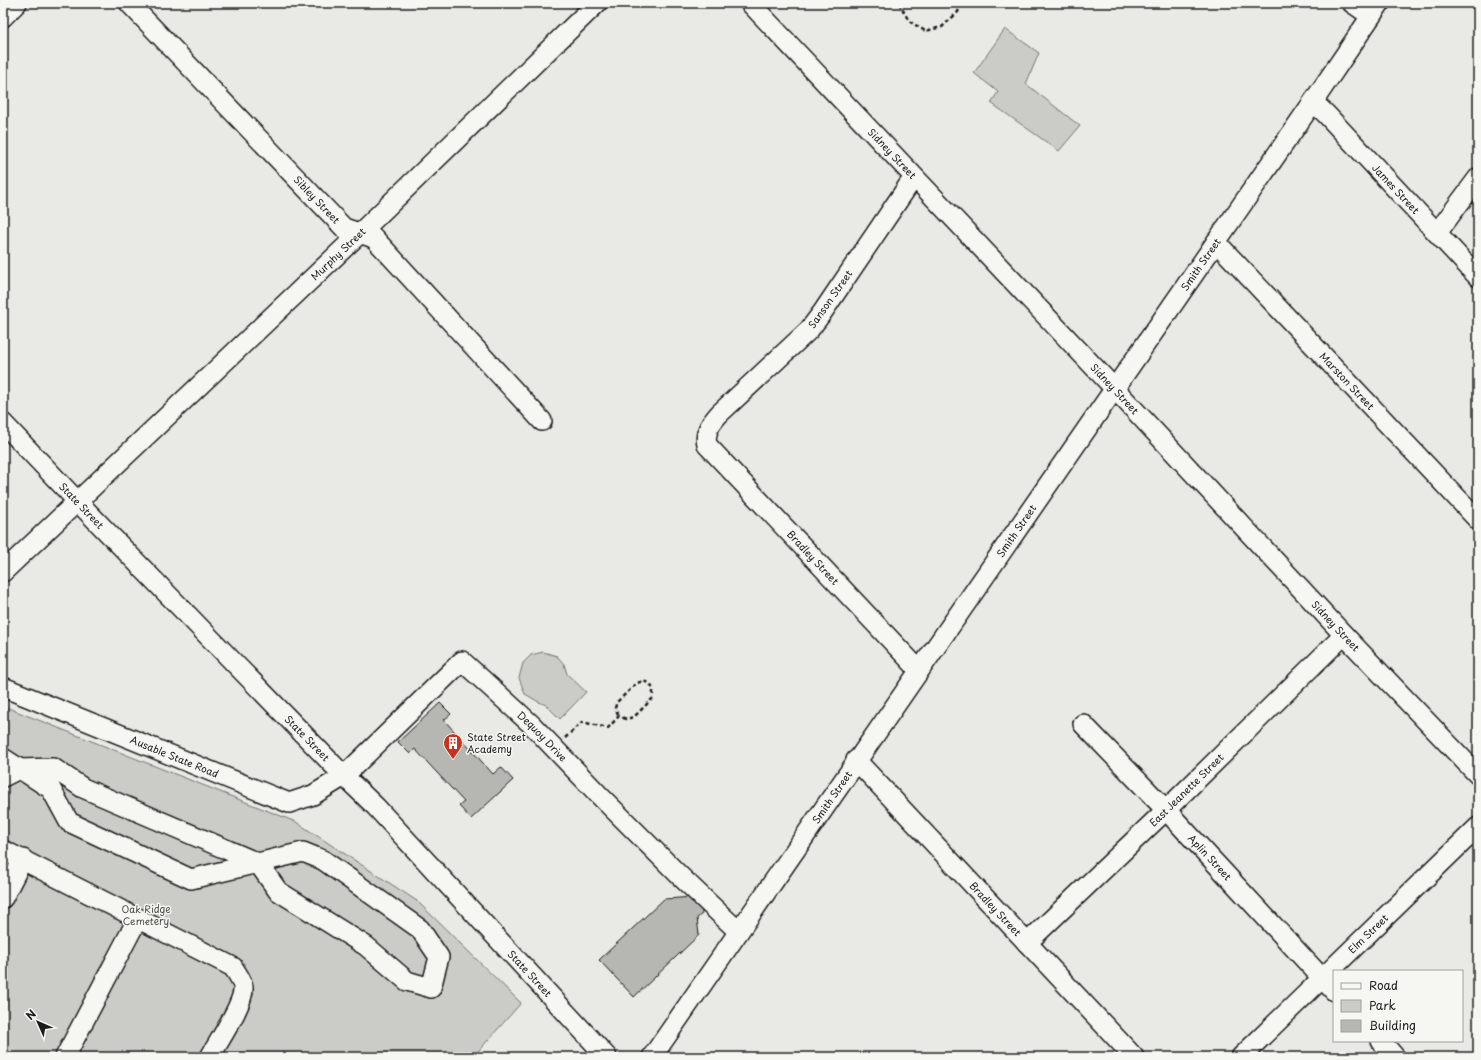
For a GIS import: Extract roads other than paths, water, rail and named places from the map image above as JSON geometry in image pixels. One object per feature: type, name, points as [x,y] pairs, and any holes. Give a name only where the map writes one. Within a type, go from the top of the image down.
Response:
[{"type":"street","points":[[3,17],[17,3]]},
{"type":"street","name":"Sibley Street","points":[[129,3],[344,228],[374,238],[542,420]]},
{"type":"street","name":"Murphy Street","points":[[3,572],[359,234],[597,3]]},
{"type":"street","name":"Sidney Street","points":[[750,3],[1114,388],[1344,635],[1478,775]]},
{"type":"street","points":[[1352,3],[1376,9]]},
{"type":"street","name":"Smith Street","points":[[652,1057],[1376,9]]},
{"type":"street","name":"James Street","points":[[1313,102],[1326,114],[1478,277]]},
{"type":"street","name":"Sanson Street","points":[[707,445],[706,438],[711,424],[715,419],[809,330],[914,177]]},
{"type":"street","points":[[1437,233],[1478,178]]},
{"type":"street","name":"Marston Street","points":[[1216,242],[1478,520]]},
{"type":"street","name":"State Street","points":[[3,422],[78,502],[344,776],[376,807],[606,1057]]},
{"type":"street","name":"Bradley Street","points":[[707,445],[919,670]]},
{"type":"street","name":"East Jeanette Street","points":[[1027,943],[1166,810],[1344,635]]},
{"type":"street","name":"Dequoy Drive","points":[[344,776],[462,661],[532,725],[675,871],[738,931]]},
{"type":"street","name":"Ausable State Road","points":[[3,687],[289,802],[313,796],[344,776]]},
{"type":"street","name":"Aplin Street","points":[[1083,724],[1166,810],[1328,984]]},
{"type":"street","points":[[3,758],[11,773],[51,789],[69,822],[191,878],[258,863],[303,852],[323,860],[420,929],[439,957],[431,988],[407,982],[366,946],[278,891],[258,863],[83,788],[53,768],[11,773]]},
{"type":"street","name":"Bradley Street","points":[[856,760],[1134,1057]]},
{"type":"street","name":"Elm Street","points":[[1341,970],[1478,827]]},
{"type":"street","points":[[3,850],[233,967],[240,978],[243,988],[239,1004],[210,1057]]},
{"type":"street","points":[[3,898],[23,859]]},
{"type":"street","points":[[65,1057],[138,918]]},
{"type":"street","name":"Elm Street","points":[[1241,1057],[1328,984]]},
{"type":"street","points":[[1381,1042],[1396,1057]]},
{"type":"place","name":"State Street Academy","points":[[453,760]]},
{"type":"park label","name":"Oak Ridge Cemetery","points":[[146,914]]}]
